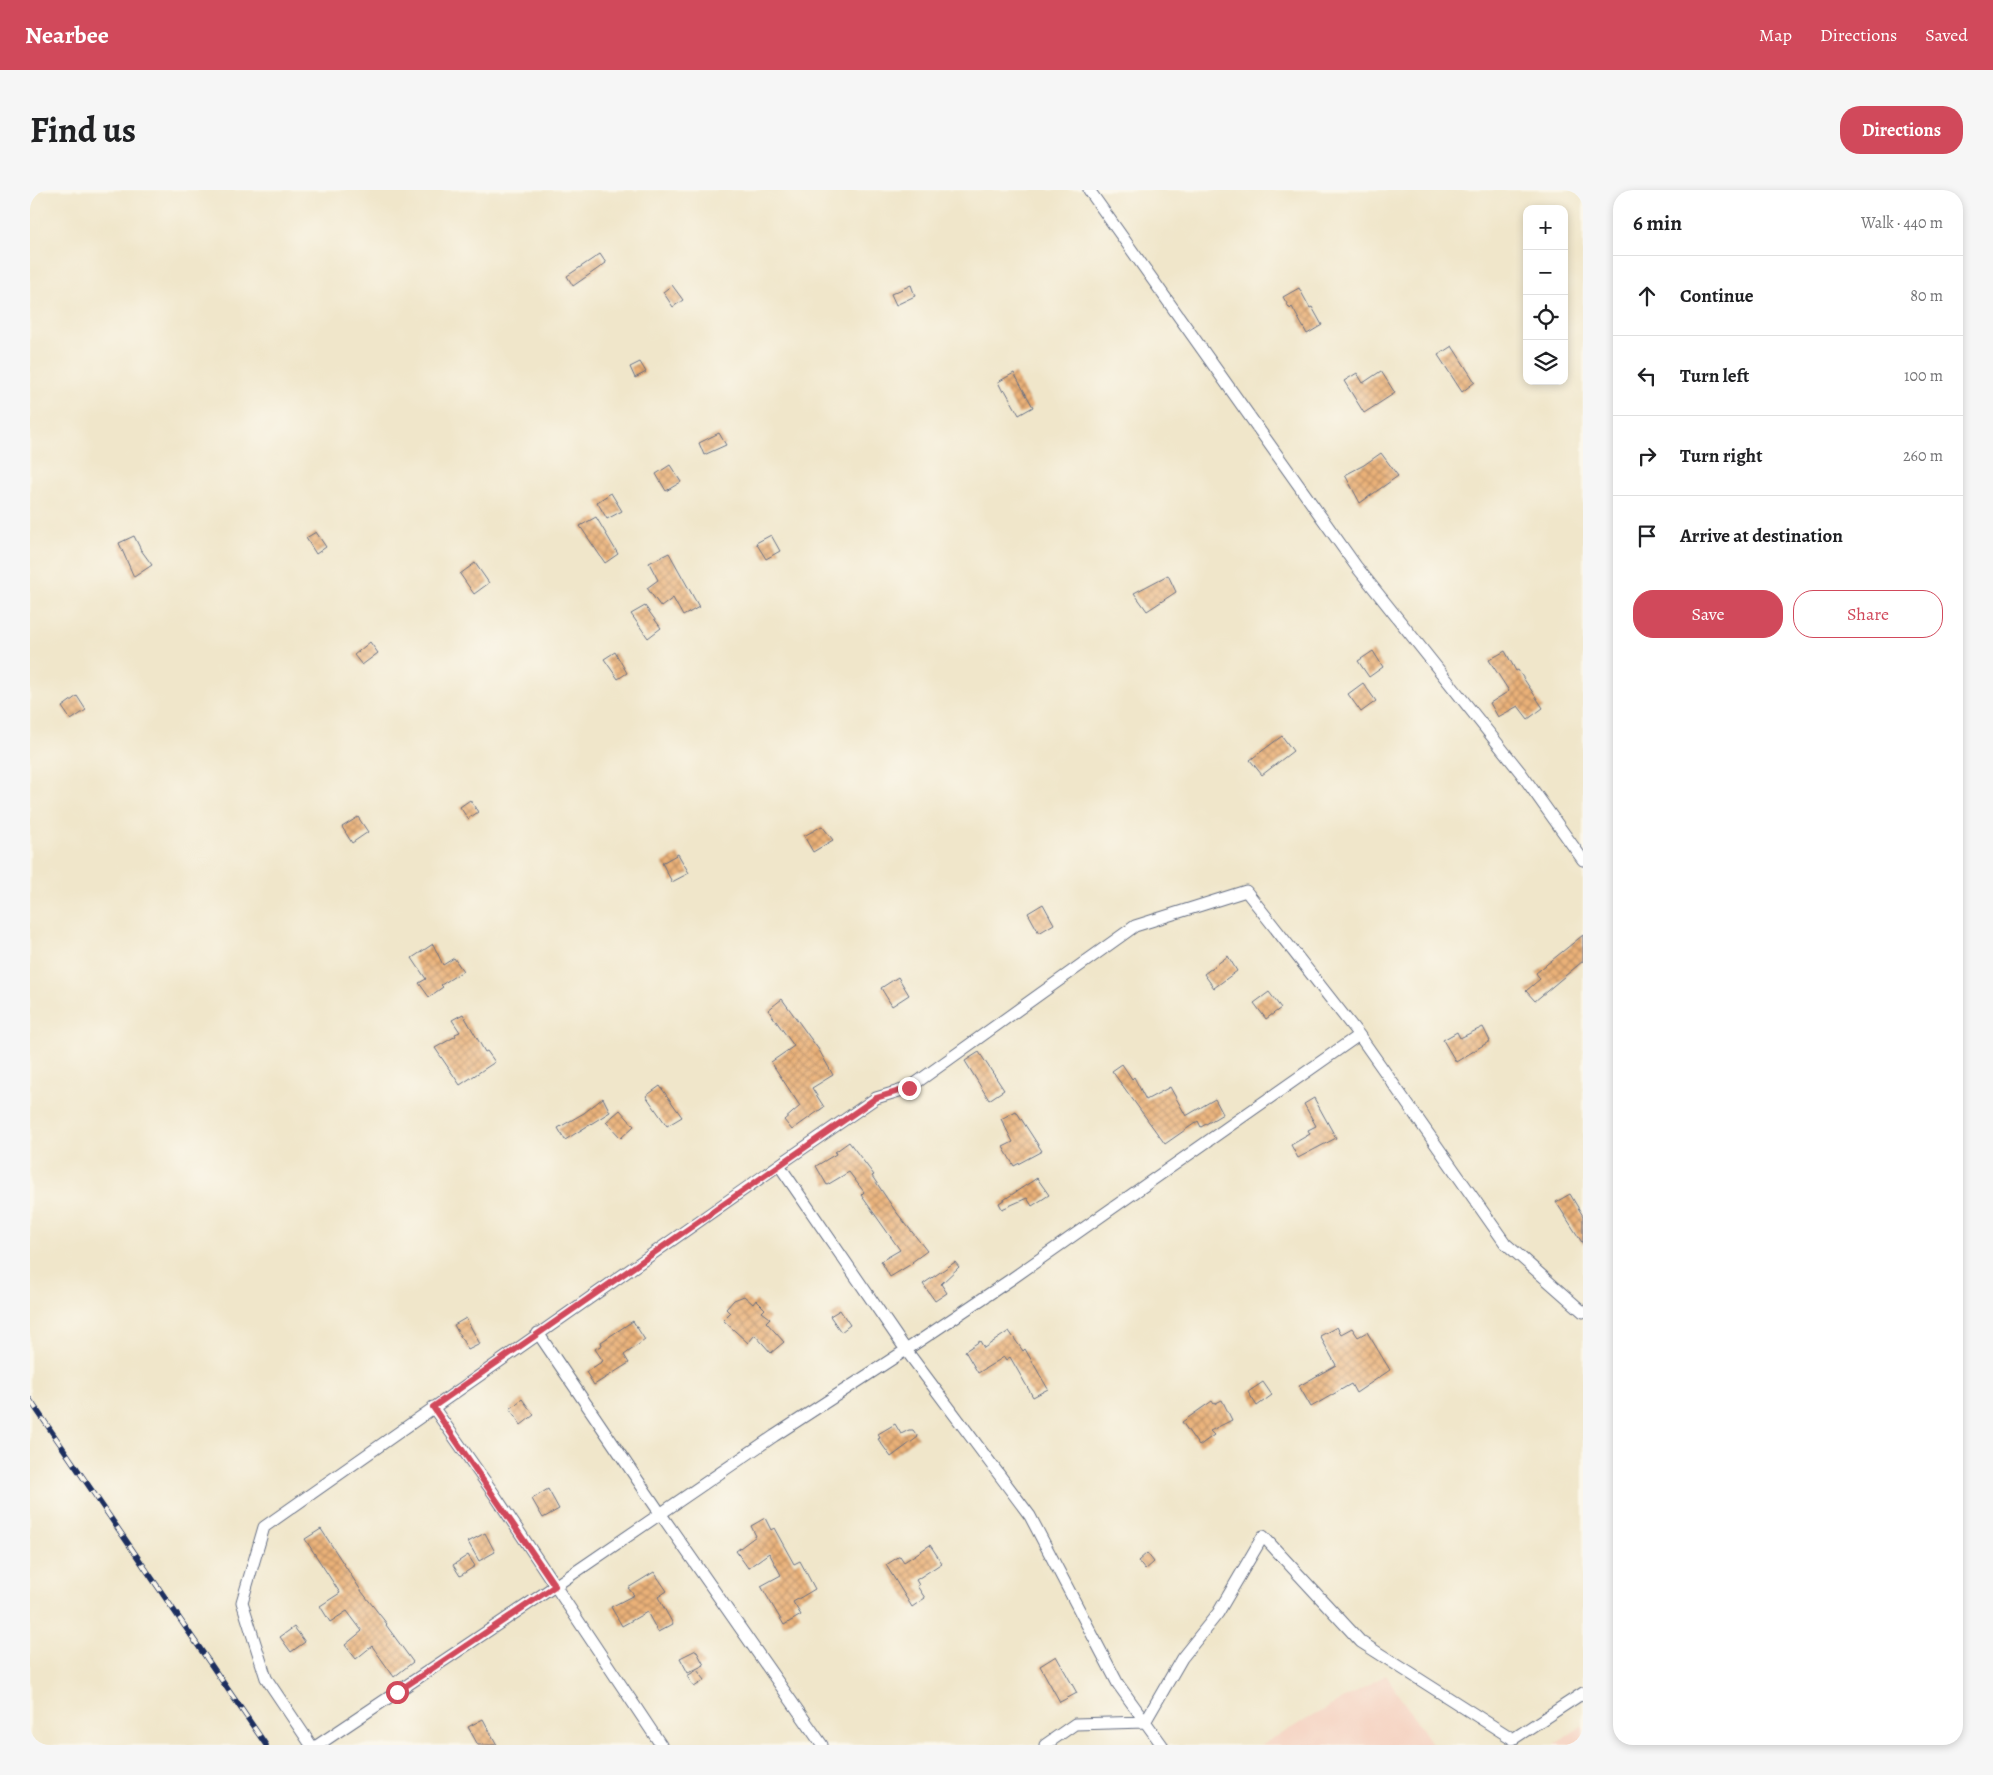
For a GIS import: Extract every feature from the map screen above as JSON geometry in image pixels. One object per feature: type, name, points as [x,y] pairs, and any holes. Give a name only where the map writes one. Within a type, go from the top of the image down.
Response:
[{"type":"street","points":[[1089,190],[1356,566],[1521,773],[1583,860]]},
{"type":"street","points":[[311,1745],[266,1678],[242,1602],[264,1527],[538,1333],[876,1098],[909,1088],[1135,926],[1246,891],[1359,1035],[1505,1243],[1583,1312]]},
{"type":"street","points":[[318,1745],[774,1436],[1010,1280],[1359,1035]]},
{"type":"street","points":[[779,1165],[906,1350],[1030,1516],[1118,1684],[1162,1745]]},
{"type":"street","points":[[538,1333],[660,1513],[822,1745]]},
{"type":"street","points":[[433,1407],[661,1745]]},
{"type":"street","points":[[1145,1722],[1182,1658],[1218,1613],[1263,1536],[1361,1642],[1513,1739],[1583,1693]]},
{"type":"street","points":[[1045,1745],[1075,1724],[1145,1722]]},
{"type":"shaded area","points":[[1386,1675],[1432,1745],[1261,1745]]},
{"type":"shaded area","points":[[1583,1725],[1583,1745],[1554,1745]]},
{"type":"building","points":[[600,254],[606,263],[573,286],[567,276]]},
{"type":"building","points":[[672,285],[683,300],[673,307],[663,292]]},
{"type":"building","points":[[911,285],[915,296],[896,305],[891,294]]},
{"type":"building","points":[[1299,288],[1322,325],[1307,334],[1292,307],[1290,309],[1283,297]]},
{"type":"building","points":[[1452,346],[1475,382],[1462,392],[1438,355]]},
{"type":"building","points":[[640,362],[646,372],[635,378],[630,367]]},
{"type":"building","points":[[1381,371],[1395,393],[1364,413],[1344,381],[1357,373],[1363,383]]},
{"type":"building","points":[[1014,373],[1033,407],[1019,415],[1005,390],[1003,392],[998,382]]},
{"type":"building","points":[[719,433],[726,445],[704,455],[699,443]]},
{"type":"building","points":[[1381,453],[1398,476],[1360,503],[1345,475]]},
{"type":"building","points":[[670,465],[681,482],[666,491],[656,474]]},
{"type":"building","points":[[611,493],[622,511],[607,519],[597,502]]},
{"type":"building","points":[[596,517],[618,554],[605,563],[580,526]]},
{"type":"building","points":[[316,532],[326,547],[316,554],[306,538]]},
{"type":"building","points":[[771,535],[780,551],[766,559],[756,543]]},
{"type":"building","points":[[134,536],[152,565],[134,577],[119,543]]},
{"type":"building","points":[[669,553],[699,607],[683,616],[673,598],[661,607],[647,588],[658,580],[649,563]]},
{"type":"building","points":[[475,563],[489,583],[474,594],[460,574]]},
{"type":"building","points":[[1168,575],[1176,592],[1147,611],[1134,593]]},
{"type":"building","points":[[645,606],[661,628],[648,638],[631,614]]},
{"type":"building","points":[[370,642],[378,653],[362,665],[354,655]]},
{"type":"building","points":[[1373,651],[1383,667],[1369,677],[1358,661]]},
{"type":"building","points":[[1505,651],[1516,671],[1518,670],[1543,708],[1528,719],[1518,706],[1498,717],[1490,703],[1509,691],[1489,660]]},
{"type":"building","points":[[615,652],[627,673],[618,679],[604,659]]},
{"type":"building","points":[[1363,683],[1376,701],[1361,712],[1348,694]]},
{"type":"building","points":[[77,696],[86,710],[71,720],[62,707]]},
{"type":"building","points":[[1282,736],[1293,751],[1262,775],[1250,760]]},
{"type":"building","points":[[470,800],[478,812],[468,819],[460,807]]},
{"type":"building","points":[[358,817],[368,832],[352,843],[342,827]]},
{"type":"building","points":[[822,826],[833,840],[813,852],[804,836]]},
{"type":"building","points":[[678,854],[689,873],[672,882],[662,863]]},
{"type":"building","points":[[1043,904],[1054,924],[1039,933],[1028,913]]},
{"type":"building","points":[[1583,935],[1583,961],[1535,1001],[1526,991],[1540,979],[1536,973]]},
{"type":"building","points":[[433,944],[443,965],[454,958],[463,971],[441,985],[443,987],[429,997],[419,983],[426,979],[412,958]]},
{"type":"building","points":[[1228,956],[1237,971],[1214,988],[1204,974]]},
{"type":"building","points":[[898,977],[909,995],[892,1006],[881,988]]},
{"type":"building","points":[[1269,992],[1281,1008],[1266,1019],[1254,1003]]},
{"type":"building","points":[[782,999],[819,1050],[833,1075],[812,1088],[824,1107],[792,1130],[784,1120],[800,1106],[771,1062],[794,1046],[768,1010]]},
{"type":"building","points":[[463,1014],[485,1052],[487,1051],[495,1062],[460,1085],[435,1048],[460,1032],[452,1020]]},
{"type":"building","points":[[1483,1027],[1490,1041],[1456,1062],[1443,1040],[1457,1032],[1460,1038]]},
{"type":"building","points":[[979,1052],[1004,1090],[989,1100],[965,1061]]},
{"type":"building","points":[[1122,1064],[1132,1079],[1134,1077],[1146,1100],[1170,1087],[1186,1116],[1215,1099],[1223,1114],[1201,1127],[1198,1121],[1165,1144],[1112,1071]]},
{"type":"building","points":[[660,1086],[682,1117],[667,1126],[646,1096]]},
{"type":"building","points":[[603,1098],[610,1112],[565,1140],[558,1128],[584,1113]]},
{"type":"building","points":[[1314,1098],[1336,1138],[1298,1158],[1291,1145],[1310,1134],[1308,1130],[1316,1126],[1304,1104]]},
{"type":"building","points":[[620,1110],[634,1126],[621,1138],[606,1122]]},
{"type":"building","points":[[1016,1111],[1042,1151],[1014,1166],[1003,1147],[1013,1142],[1001,1119]]},
{"type":"building","points":[[849,1142],[874,1175],[872,1176],[894,1209],[927,1251],[913,1263],[890,1277],[881,1261],[900,1250],[861,1195],[864,1192],[849,1172],[827,1185],[816,1166],[836,1154],[835,1152]]},
{"type":"building","points":[[1037,1178],[1049,1195],[1032,1206],[1027,1198],[1002,1209],[999,1203]]},
{"type":"building","points":[[1570,1194],[1583,1216],[1583,1244],[1556,1202]]},
{"type":"building","points":[[955,1262],[959,1267],[941,1284],[947,1293],[935,1301],[923,1284]]},
{"type":"building","points":[[744,1296],[753,1304],[756,1300],[765,1309],[762,1312],[770,1318],[766,1322],[784,1342],[771,1353],[755,1335],[748,1343],[723,1320],[730,1313],[726,1309],[734,1300]]},
{"type":"building","points":[[840,1310],[850,1325],[841,1332],[830,1316]]},
{"type":"building","points":[[466,1318],[480,1344],[468,1350],[454,1325]]},
{"type":"building","points":[[633,1321],[645,1340],[624,1355],[629,1363],[594,1385],[586,1372],[603,1361],[595,1349],[602,1345],[601,1342]]},
{"type":"building","points":[[1337,1327],[1341,1334],[1352,1328],[1358,1337],[1367,1332],[1390,1370],[1356,1393],[1351,1384],[1311,1407],[1299,1386],[1336,1365],[1320,1336]]},
{"type":"building","points":[[1009,1331],[1023,1351],[1025,1349],[1048,1389],[1033,1397],[1010,1357],[1006,1360],[1004,1357],[978,1373],[965,1351],[980,1341],[984,1348]]},
{"type":"building","points":[[1263,1382],[1272,1395],[1257,1406],[1248,1392]]},
{"type":"building","points":[[522,1399],[534,1415],[521,1425],[510,1409]]},
{"type":"building","points":[[1222,1400],[1232,1420],[1210,1431],[1214,1435],[1199,1446],[1182,1422],[1212,1401],[1214,1404]]},
{"type":"building","points":[[895,1424],[901,1434],[913,1430],[918,1437],[891,1457],[878,1439],[880,1438],[878,1434]]},
{"type":"building","points":[[548,1489],[559,1509],[543,1518],[532,1499]]},
{"type":"building","points":[[765,1518],[771,1530],[774,1528],[794,1564],[800,1561],[815,1589],[793,1602],[801,1615],[784,1625],[761,1586],[781,1575],[769,1553],[748,1568],[736,1551],[756,1536],[751,1526]]},
{"type":"building","points":[[321,1529],[362,1592],[413,1662],[394,1677],[372,1646],[356,1659],[345,1645],[362,1631],[347,1611],[330,1622],[320,1606],[340,1593],[305,1539]]},
{"type":"building","points":[[485,1533],[495,1552],[479,1561],[468,1542]]},
{"type":"building","points":[[930,1545],[942,1563],[916,1580],[919,1585],[917,1586],[925,1598],[912,1607],[886,1565],[900,1556],[904,1562]]},
{"type":"building","points":[[1147,1553],[1154,1562],[1145,1570],[1138,1561]]},
{"type":"building","points":[[468,1555],[475,1566],[460,1576],[453,1565]]},
{"type":"building","points":[[654,1572],[667,1591],[658,1597],[673,1624],[658,1632],[647,1612],[622,1626],[611,1607],[634,1595],[628,1588]]},
{"type":"building","points":[[294,1627],[305,1642],[291,1652],[280,1637]]},
{"type":"building","points":[[696,1650],[704,1665],[688,1673],[680,1658]]},
{"type":"building","points":[[1056,1656],[1077,1693],[1060,1702],[1040,1666]]},
{"type":"building","points":[[697,1670],[705,1680],[694,1687],[687,1676]]},
{"type":"building","points":[[483,1719],[497,1745],[478,1745],[468,1727]]},
{"type":"railway","points":[[30,1400],[266,1745]]},
{"type":"route","points":[[397,1692],[555,1586],[433,1407],[876,1098],[909,1088]]}]
